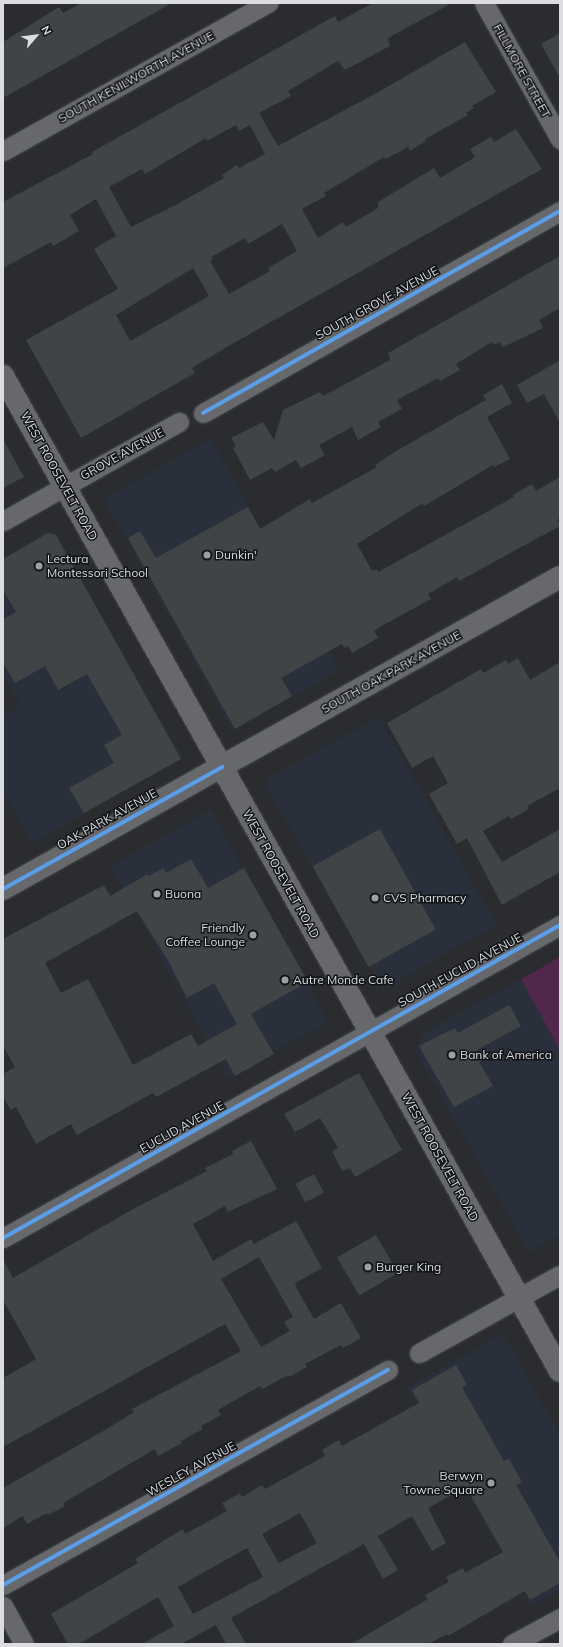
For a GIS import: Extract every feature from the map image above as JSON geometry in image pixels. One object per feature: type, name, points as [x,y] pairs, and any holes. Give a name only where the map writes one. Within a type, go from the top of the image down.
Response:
[{"type":"main road","name":"WEST ROOSEVELT ROAD","points":[[3,376],[560,1371]]},
{"type":"main road","name":"SOUTH OAK PARK AVENUE","points":[[222,767],[560,577]]},
{"type":"main road","name":"OAK PARK AVENUE","points":[[3,889],[222,767]]},
{"type":"street","name":"SOUTH KENILWORTH AVENUE","points":[[3,152],[268,3]]},
{"type":"street","name":"FILLMORE STREET","points":[[484,3],[560,139]]},
{"type":"street","name":"SOUTH GROVE AVENUE","points":[[203,413],[560,211]]},
{"type":"street","name":"GROVE AVENUE","points":[[3,521],[179,422]]},
{"type":"street","name":"SOUTH EUCLID AVENUE","points":[[370,1032],[560,925]]},
{"type":"street","name":"EUCLID AVENUE","points":[[3,1238],[370,1032]]},
{"type":"street","points":[[419,1353],[560,1275]]},
{"type":"street","name":"WESLEY AVENUE","points":[[3,1585],[388,1370]]},
{"type":"street","points":[[3,1606],[24,1644]]},
{"type":"street","points":[[512,1644],[560,1618]]},
{"type":"shaded area","points":[[211,439],[339,671],[232,730],[103,499]]},
{"type":"shaded area","points":[[53,529],[182,758],[32,843],[3,792],[3,716],[21,706],[3,674],[3,557]]},
{"type":"shaded area","points":[[379,717],[497,925],[383,989],[266,786],[268,778]]},
{"type":"shaded area","points":[[211,810],[328,1022],[228,1077],[110,866]]},
{"type":"shaded area","points":[[560,957],[560,1050],[521,979]]},
{"type":"shaded area","points":[[521,979],[560,1050],[560,1235],[529,1252],[416,1051],[422,1034]]},
{"type":"shaded area","name":"Berwyn Towne Square","points":[[503,1334],[560,1435],[560,1589],[531,1606],[408,1387]]},
{"type":"building","points":[[81,3],[172,3],[3,98],[3,42],[59,7],[63,13]]},
{"type":"building","points":[[373,3],[452,3],[388,38],[390,46],[345,70],[338,61],[288,91],[291,96],[259,113],[278,146],[380,91],[465,42],[496,92],[472,106],[474,108],[466,113],[468,115],[425,139],[426,141],[410,151],[408,147],[386,159],[384,157],[324,193],[326,196],[302,209],[318,238],[343,222],[346,227],[378,208],[378,202],[434,168],[440,178],[475,157],[470,149],[491,137],[494,142],[516,129],[542,169],[225,348],[192,368],[195,373],[81,438],[26,340],[118,289],[94,249],[116,236],[96,199],[70,215],[79,231],[53,246],[51,242],[3,268],[3,202],[93,154],[92,152],[335,16],[338,22]],"holes":[[[236,125],[239,131],[250,125],[265,154],[239,168],[237,165],[222,175],[224,178],[172,207],[131,227],[109,187],[142,169],[145,174],[206,138],[207,141]],[[282,224],[297,251],[268,268],[270,271],[229,294],[210,261],[213,260],[211,257],[245,238],[248,244]],[[193,268],[209,296],[130,341],[116,315]]]},
{"type":"building","points":[[560,33],[560,78],[541,44]]},
{"type":"building","points":[[560,256],[560,308],[539,320],[543,328],[503,347],[500,342],[494,345],[492,342],[456,364],[460,370],[440,381],[438,378],[397,400],[402,409],[378,422],[381,427],[358,440],[352,427],[319,445],[325,455],[301,468],[296,460],[275,472],[272,468],[250,480],[233,448],[236,446],[231,438],[263,422],[274,440],[283,410],[320,392],[323,396],[390,360],[388,353]]},
{"type":"building","points":[[560,360],[560,423],[544,394],[527,403],[517,385]]},
{"type":"building","points":[[502,384],[512,403],[487,417],[510,459],[494,467],[493,465],[424,506],[423,503],[357,544],[372,571],[377,569],[378,572],[514,497],[513,495],[532,484],[536,491],[560,477],[560,518],[557,520],[560,526],[459,581],[457,577],[428,594],[431,599],[378,628],[374,631],[378,638],[352,653],[348,646],[344,648],[342,644],[281,678],[292,696],[235,729],[128,538],[140,531],[156,558],[248,507],[260,529],[310,499],[312,503],[377,467],[375,465],[398,450],[486,400],[483,395]]},
{"type":"building","points":[[3,439],[24,477],[3,488]]},
{"type":"building","points":[[48,533],[56,535],[181,759],[84,813],[69,788],[114,763],[104,745],[122,735],[87,674],[58,690],[45,666],[15,683],[3,663],[3,619],[16,612],[3,590],[3,559]]},
{"type":"building","points":[[518,658],[530,680],[560,662],[560,788],[527,806],[529,809],[511,819],[509,816],[483,831],[502,862],[560,829],[560,872],[502,905],[467,838],[457,844],[429,794],[448,783],[433,756],[412,768],[387,723],[481,669],[483,673],[506,660],[508,664]]},
{"type":"building","name":"CVS Pharmacy","points":[[380,829],[436,930],[368,967],[313,866]]},
{"type":"building","points":[[191,859],[208,888],[244,868],[308,982],[251,1014],[274,1054],[235,1076],[226,1059],[156,1097],[153,1093],[77,1135],[71,1124],[36,1144],[16,1107],[11,1110],[3,1097],[3,1074],[15,1067],[3,1046],[3,939],[104,885],[110,896],[148,874],[149,876],[163,868],[166,873]],"holes":[[[137,911],[169,962],[187,998],[214,983],[237,1024],[198,1046],[191,1034],[133,1065],[88,979],[61,993],[45,963]]]},
{"type":"building","name":"Bank of America","points":[[509,1005],[521,1026],[477,1050],[483,1060],[479,1062],[493,1086],[454,1107],[419,1046],[455,1028],[458,1033]]},
{"type":"building","points":[[359,1073],[402,1150],[355,1177],[350,1168],[342,1171],[332,1151],[338,1148],[320,1118],[295,1132],[284,1114]]},
{"type":"building","points":[[251,1141],[277,1189],[228,1212],[225,1206],[193,1224],[213,1261],[251,1239],[254,1244],[296,1221],[322,1268],[295,1283],[297,1289],[314,1319],[341,1303],[361,1338],[343,1348],[341,1345],[305,1364],[307,1367],[289,1377],[288,1375],[262,1389],[260,1386],[218,1410],[221,1415],[201,1426],[203,1429],[181,1441],[182,1443],[158,1456],[155,1449],[63,1503],[65,1506],[48,1515],[47,1513],[27,1524],[23,1516],[3,1528],[3,1488],[105,1430],[134,1412],[132,1409],[241,1351],[225,1324],[3,1447],[3,1378],[36,1359],[3,1300],[3,1259],[13,1278],[135,1208],[207,1171],[205,1168],[233,1154],[232,1151]],"holes":[[[259,1257],[293,1317],[284,1322],[290,1331],[261,1347],[221,1279]]]},
{"type":"building","points":[[314,1174],[324,1193],[305,1202],[295,1184]]},
{"type":"building","name":"Burger King","points":[[376,1235],[398,1273],[359,1296],[337,1258]]},
{"type":"building","points":[[456,1365],[467,1385],[462,1387],[504,1461],[509,1459],[522,1482],[516,1485],[560,1562],[560,1583],[530,1600],[525,1591],[448,1636],[447,1634],[428,1644],[351,1644],[428,1599],[425,1595],[449,1582],[446,1577],[463,1568],[465,1573],[503,1552],[466,1487],[428,1508],[446,1543],[432,1551],[412,1516],[378,1536],[398,1570],[383,1579],[364,1544],[231,1618],[246,1644],[226,1644],[216,1625],[181,1644],[142,1644],[174,1626],[158,1597],[79,1644],[68,1644],[51,1614],[138,1563],[135,1559],[183,1529],[185,1534],[227,1511],[222,1503],[240,1493],[242,1497],[262,1485],[265,1489],[325,1456],[322,1450],[339,1440],[342,1446],[419,1403],[412,1390]],"holes":[[[300,1513],[317,1543],[279,1563],[262,1534]],[[247,1548],[263,1577],[193,1614],[178,1587]]]},
{"type":"cycle path","points":[[203,413],[560,211]]},
{"type":"cycle path","points":[[3,889],[222,767]]},
{"type":"cycle path","points":[[3,1238],[560,925]]},
{"type":"cycle path","points":[[3,1585],[388,1370]]},
{"type":"place","name":"Dunkin'","points":[[207,555]]},
{"type":"place","name":"Lectura Montessori School","points":[[39,566]]},
{"type":"place","name":"Buona","points":[[157,894]]},
{"type":"place","name":"CVS Pharmacy","points":[[375,898]]},
{"type":"place","name":"Friendly Coffee Lounge","points":[[253,935]]},
{"type":"place","name":"Autre Monde Cafe","points":[[285,980]]},
{"type":"place","name":"Bank of America","points":[[452,1055]]},
{"type":"place","name":"Burger King","points":[[368,1267]]},
{"type":"place","name":"Berwyn Towne Square","points":[[491,1483]]}]
